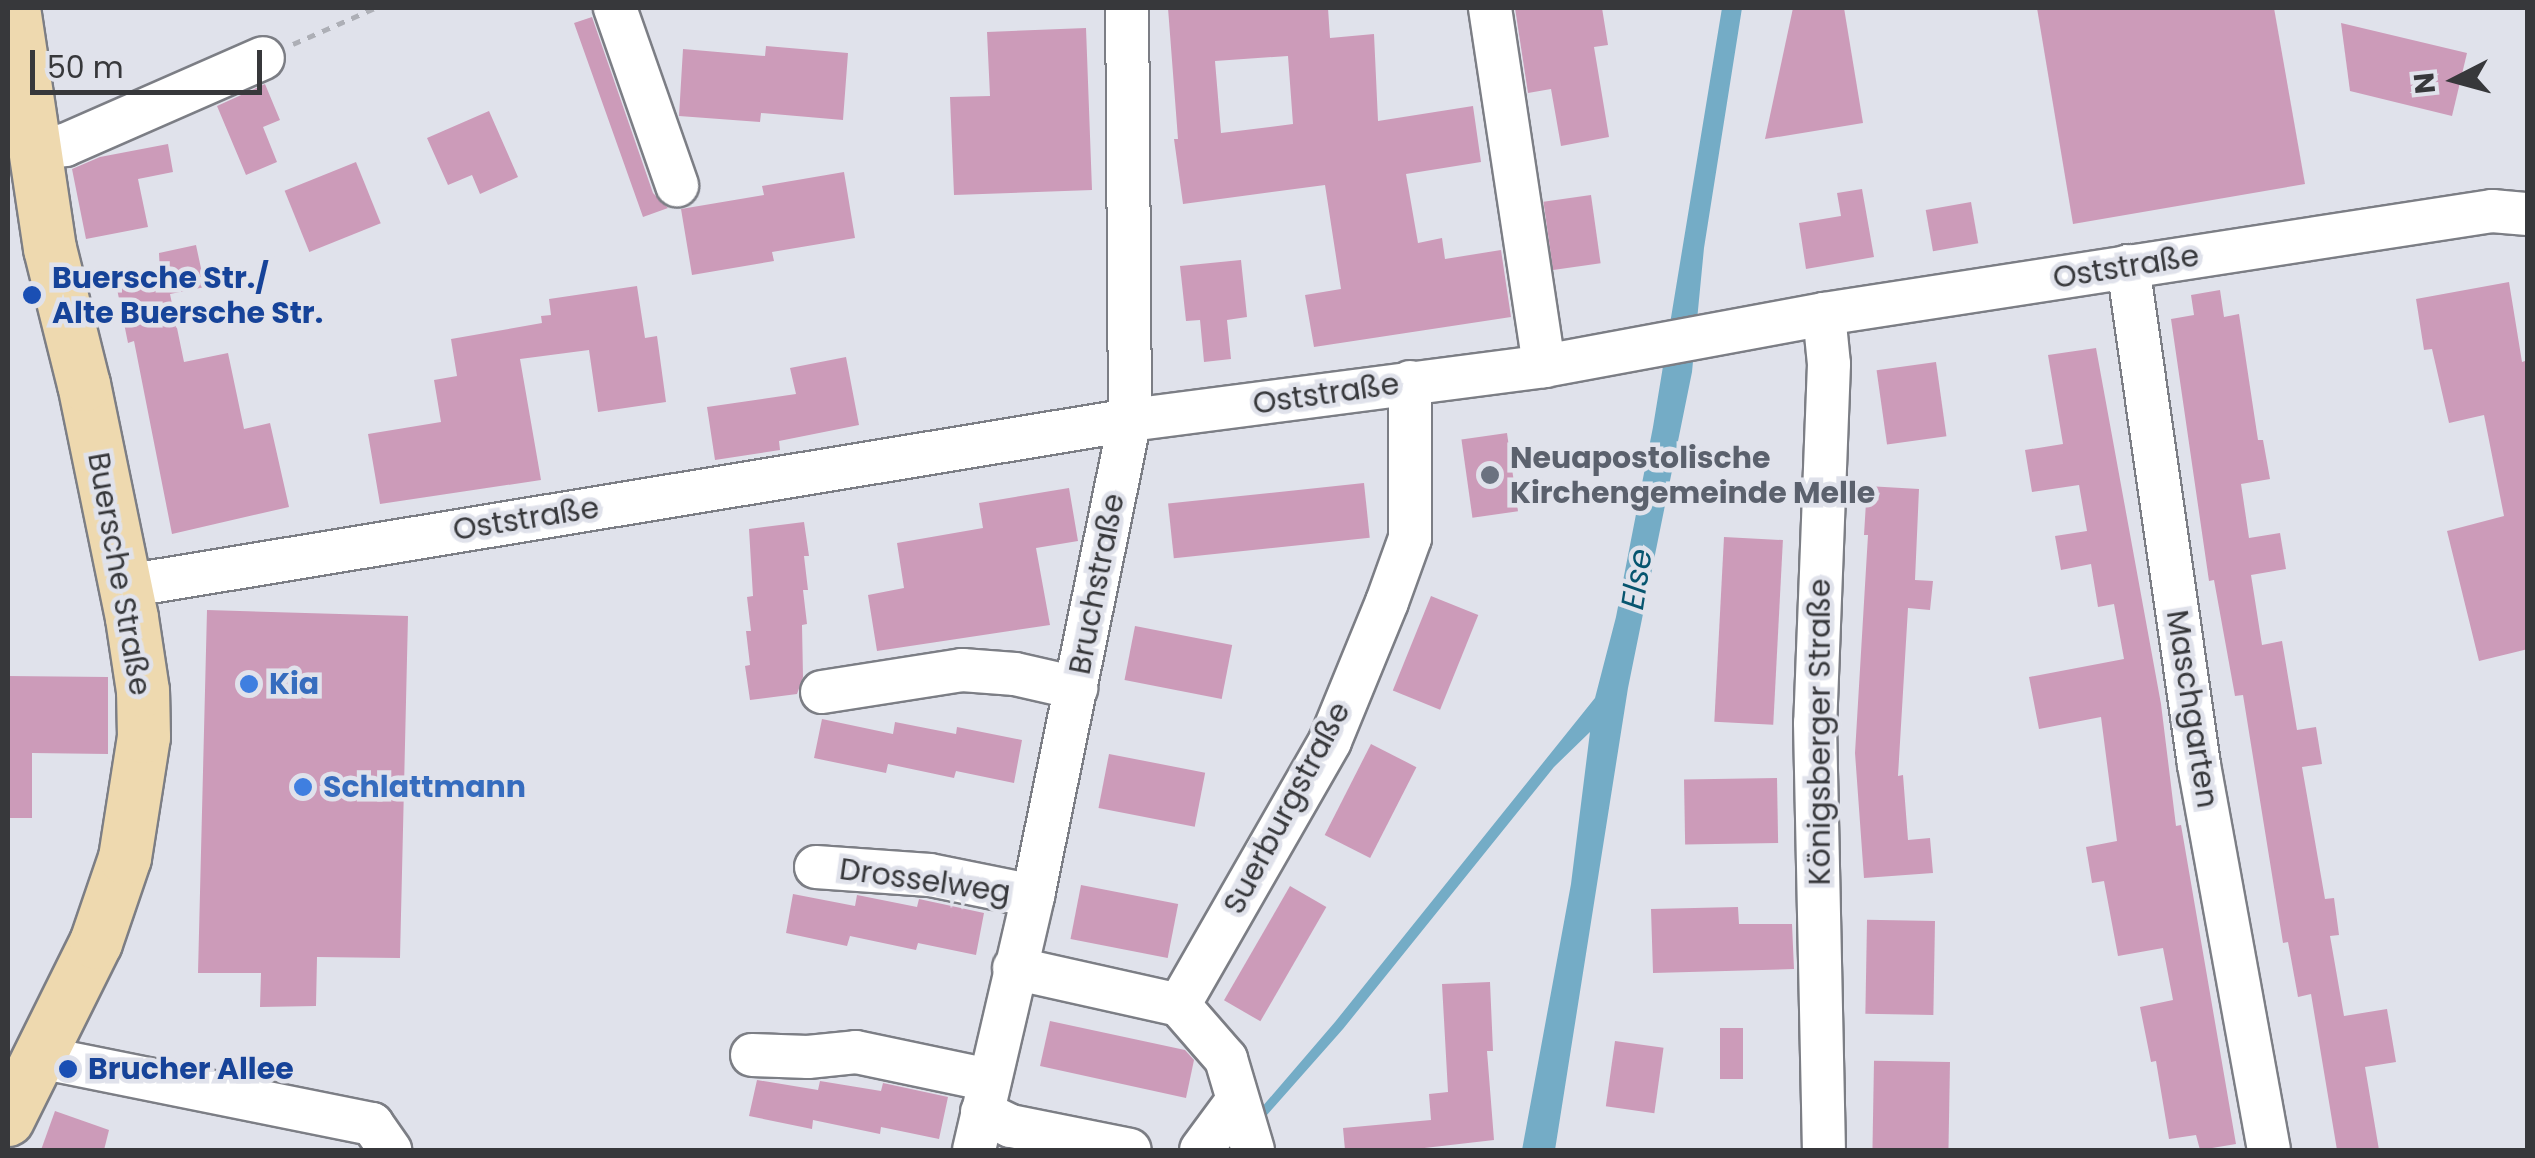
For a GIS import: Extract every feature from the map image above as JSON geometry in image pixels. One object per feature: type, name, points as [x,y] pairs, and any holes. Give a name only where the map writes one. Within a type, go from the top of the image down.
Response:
[{"type":"main road","name":"Buersche Straße","points":[[8,1120],[96,943],[126,858],[144,736],[143,691],[126,586],[23,126],[14,8]]},
{"type":"street","points":[[616,8],[677,185]]},
{"type":"street","name":"Bruchstraße","points":[[982,1114],[1033,896],[1130,420],[1127,8]]},
{"type":"street","points":[[1490,8],[1544,366]]},
{"type":"street","points":[[23,126],[65,145],[263,58]]},
{"type":"street","name":"Oststraße","points":[[126,586],[1130,420],[1544,366],[1824,314],[2492,211],[2528,214]]},
{"type":"street","name":"Maschgarten","points":[[2128,266],[2199,765],[2269,1150]]},
{"type":"street","name":"Königsberger Straße","points":[[1824,314],[1830,364],[1815,723],[1824,1150]]},
{"type":"street","name":"Suerburgstraße","points":[[1179,1005],[1330,741],[1410,538],[1410,382]]},
{"type":"street","points":[[822,692],[962,670],[1015,674],[1076,688]]},
{"type":"street","name":"Drosselweg","points":[[816,867],[930,876],[1033,896]]},
{"type":"street","points":[[1014,968],[1179,1005],[1226,1059],[1248,1127],[1201,1150]]},
{"type":"street","points":[[752,1055],[808,1057],[856,1052],[1011,1126],[1130,1150]]},
{"type":"street","points":[[39,1057],[372,1124],[390,1150]]},
{"type":"path","points":[[263,58],[375,8]]},
{"type":"water","name":"Else","points":[[1722,8],[1742,8],[1704,248],[1692,372],[1628,688],[1555,1150],[1522,1150],[1571,884],[1590,732],[1554,767],[1343,1029],[1236,1150],[1225,1150],[1335,1022],[1595,698],[1616,617],[1653,427]]},
{"type":"building","points":[[1168,8],[1328,8],[1330,38],[1374,34],[1378,121],[1473,106],[1481,162],[1406,174],[1418,243],[1442,238],[1445,259],[1501,250],[1511,317],[1314,347],[1305,295],[1341,289],[1325,185],[1183,204],[1174,139],[1178,139]],"holes":[[[1288,56],[1293,124],[1221,133],[1215,61]]]},
{"type":"building","points":[[1515,8],[1602,8],[1608,45],[1594,47],[1609,137],[1561,146],[1551,89],[1528,93]]},
{"type":"building","points":[[1793,8],[1844,8],[1863,123],[1765,139]]},
{"type":"building","points":[[2037,8],[2274,8],[2305,184],[2073,224]]},
{"type":"building","points":[[592,17],[653,193],[668,208],[643,217],[574,23]]},
{"type":"building","points":[[2341,23],[2467,53],[2452,116],[2350,91]]},
{"type":"building","points":[[1086,28],[1092,190],[954,195],[950,97],[990,96],[987,32]]},
{"type":"building","points":[[766,46],[848,53],[843,120],[761,113],[760,122],[679,116],[683,49],[765,56]]},
{"type":"building","points":[[265,84],[280,120],[263,127],[277,162],[246,175],[217,106]]},
{"type":"building","points":[[489,111],[518,177],[480,194],[472,175],[448,185],[427,138]]},
{"type":"building","points":[[168,144],[173,172],[138,179],[148,227],[86,239],[72,169],[100,157]]},
{"type":"building","points":[[356,162],[381,223],[309,252],[285,191]]},
{"type":"building","points":[[844,172],[855,238],[772,252],[774,261],[692,275],[681,209],[764,195],[762,186]]},
{"type":"building","points":[[1862,189],[1874,257],[1806,269],[1799,223],[1841,216],[1837,193]]},
{"type":"building","points":[[1591,195],[1601,263],[1553,270],[1543,202]]},
{"type":"building","points":[[1971,202],[1978,243],[1933,251],[1926,210]]},
{"type":"building","points":[[196,245],[205,287],[170,294],[184,362],[228,353],[244,429],[270,423],[289,507],[172,534],[134,341],[128,343],[116,284],[160,273],[159,253]]},
{"type":"building","points":[[1241,260],[1247,317],[1227,320],[1231,359],[1204,362],[1200,320],[1186,321],[1180,266]]},
{"type":"building","points":[[2509,282],[2522,362],[2528,360],[2528,649],[2479,661],[2447,531],[2504,516],[2484,415],[2449,423],[2432,349],[2424,350],[2416,299]]},
{"type":"building","points":[[637,286],[645,338],[657,336],[666,402],[598,412],[589,350],[520,359],[541,480],[380,504],[368,434],[441,422],[434,380],[457,376],[451,339],[542,323],[541,316],[551,315],[549,299]]},
{"type":"building","points":[[2220,290],[2224,317],[2239,314],[2258,440],[2263,440],[2270,479],[2241,484],[2249,538],[2280,533],[2286,569],[2251,575],[2262,645],[2282,641],[2297,730],[2316,727],[2322,764],[2302,767],[2325,899],[2334,898],[2339,935],[2330,936],[2344,1016],[2387,1009],[2396,1062],[2365,1067],[2379,1150],[2337,1150],[2311,994],[2298,997],[2288,942],[2283,943],[2243,695],[2235,696],[2214,580],[2209,581],[2171,319],[2194,315],[2191,295]]},
{"type":"building","points":[[2096,348],[2161,704],[2176,826],[2181,825],[2236,1144],[2200,1150],[2196,1135],[2169,1139],[2156,1061],[2151,1062],[2140,1007],[2173,1000],[2163,948],[2118,956],[2104,881],[2092,883],[2086,847],[2117,841],[2101,717],[2039,729],[2029,677],[2124,659],[2114,604],[2098,607],[2091,564],[2061,570],[2055,536],[2087,531],[2079,485],[2032,492],[2025,450],[2063,444],[2048,355]]},
{"type":"building","points":[[846,357],[859,425],[779,441],[780,450],[715,460],[707,407],[796,394],[790,368]]},
{"type":"building","points":[[1936,362],[1946,436],[1887,445],[1877,370]]},
{"type":"building","name":"Neuapostolische Kirchengemeinde Melle","points":[[1507,433],[1518,511],[1472,518],[1461,439]]},
{"type":"building","points":[[1364,483],[1370,538],[1174,558],[1168,504]]},
{"type":"building","points":[[1867,486],[1919,489],[1915,580],[1933,581],[1930,610],[1908,608],[1898,776],[1903,775],[1908,840],[1930,838],[1933,873],[1864,878],[1855,753],[1868,535],[1864,535]]},
{"type":"building","points":[[1069,488],[1078,541],[1036,548],[1050,625],[877,651],[868,595],[904,588],[897,543],[983,528],[979,503]]},
{"type":"building","points":[[804,522],[809,556],[804,556],[808,590],[803,590],[807,624],[802,625],[803,677],[797,694],[750,700],[745,666],[750,665],[746,631],[751,631],[747,597],[753,596],[749,529]]},
{"type":"building","points":[[1724,537],[1783,540],[1773,725],[1714,722]]},
{"type":"building","points":[[1431,596],[1478,615],[1440,710],[1393,691]]},
{"type":"building","name":"Schlattmann","points":[[207,610],[408,616],[400,958],[317,957],[316,1006],[260,1007],[261,973],[198,973]]},
{"type":"building","points":[[1135,626],[1232,645],[1222,699],[1125,680]]},
{"type":"building","points":[[8,676],[108,677],[108,754],[32,753],[32,818],[8,818]]},
{"type":"building","points":[[822,719],[893,734],[895,722],[956,734],[957,727],[1022,740],[1014,783],[956,771],[954,778],[888,764],[886,773],[814,758]]},
{"type":"building","points":[[1371,744],[1416,767],[1370,858],[1325,835]]},
{"type":"building","points":[[1109,754],[1205,773],[1195,827],[1099,808]]},
{"type":"building","points":[[1777,778],[1778,843],[1685,845],[1684,780]]},
{"type":"building","points":[[1081,885],[1178,904],[1168,958],[1071,939]]},
{"type":"building","points":[[1290,886],[1326,907],[1260,1021],[1224,1000]]},
{"type":"building","points":[[793,894],[855,906],[857,895],[917,907],[919,899],[984,913],[976,955],[918,943],[916,950],[850,936],[847,946],[786,933]]},
{"type":"building","points":[[1738,907],[1739,924],[1792,924],[1794,969],[1653,973],[1651,909]]},
{"type":"building","points":[[1867,920],[1935,921],[1933,1015],[1865,1014]]},
{"type":"building","points":[[1490,982],[1493,1051],[1487,1051],[1494,1140],[1407,1150],[1345,1150],[1343,1128],[1431,1120],[1429,1094],[1448,1092],[1442,984]]},
{"type":"building","points":[[1050,1021],[1185,1050],[1194,1060],[1186,1098],[1040,1066]]},
{"type":"building","points":[[1720,1028],[1743,1028],[1743,1079],[1720,1079]]},
{"type":"building","points":[[1615,1041],[1664,1048],[1654,1113],[1606,1106]]},
{"type":"building","points":[[1874,1061],[1950,1062],[1948,1150],[1872,1149]]},
{"type":"building","points":[[757,1080],[818,1090],[820,1081],[881,1091],[883,1083],[948,1097],[939,1139],[881,1127],[880,1134],[813,1120],[812,1129],[749,1116]]},
{"type":"building","points":[[55,1111],[109,1130],[104,1150],[41,1150]]},
{"type":"place","name":"Buersche Str./ Alte Buersche Str.","points":[[32,295]]},
{"type":"place","name":"Neuapostolische Kirchengemeinde Melle","points":[[1490,475]]},
{"type":"place","name":"Kia","points":[[249,684]]},
{"type":"place","name":"Schlattmann","points":[[303,787]]},
{"type":"place","name":"Brucher Allee","points":[[68,1069]]}]
